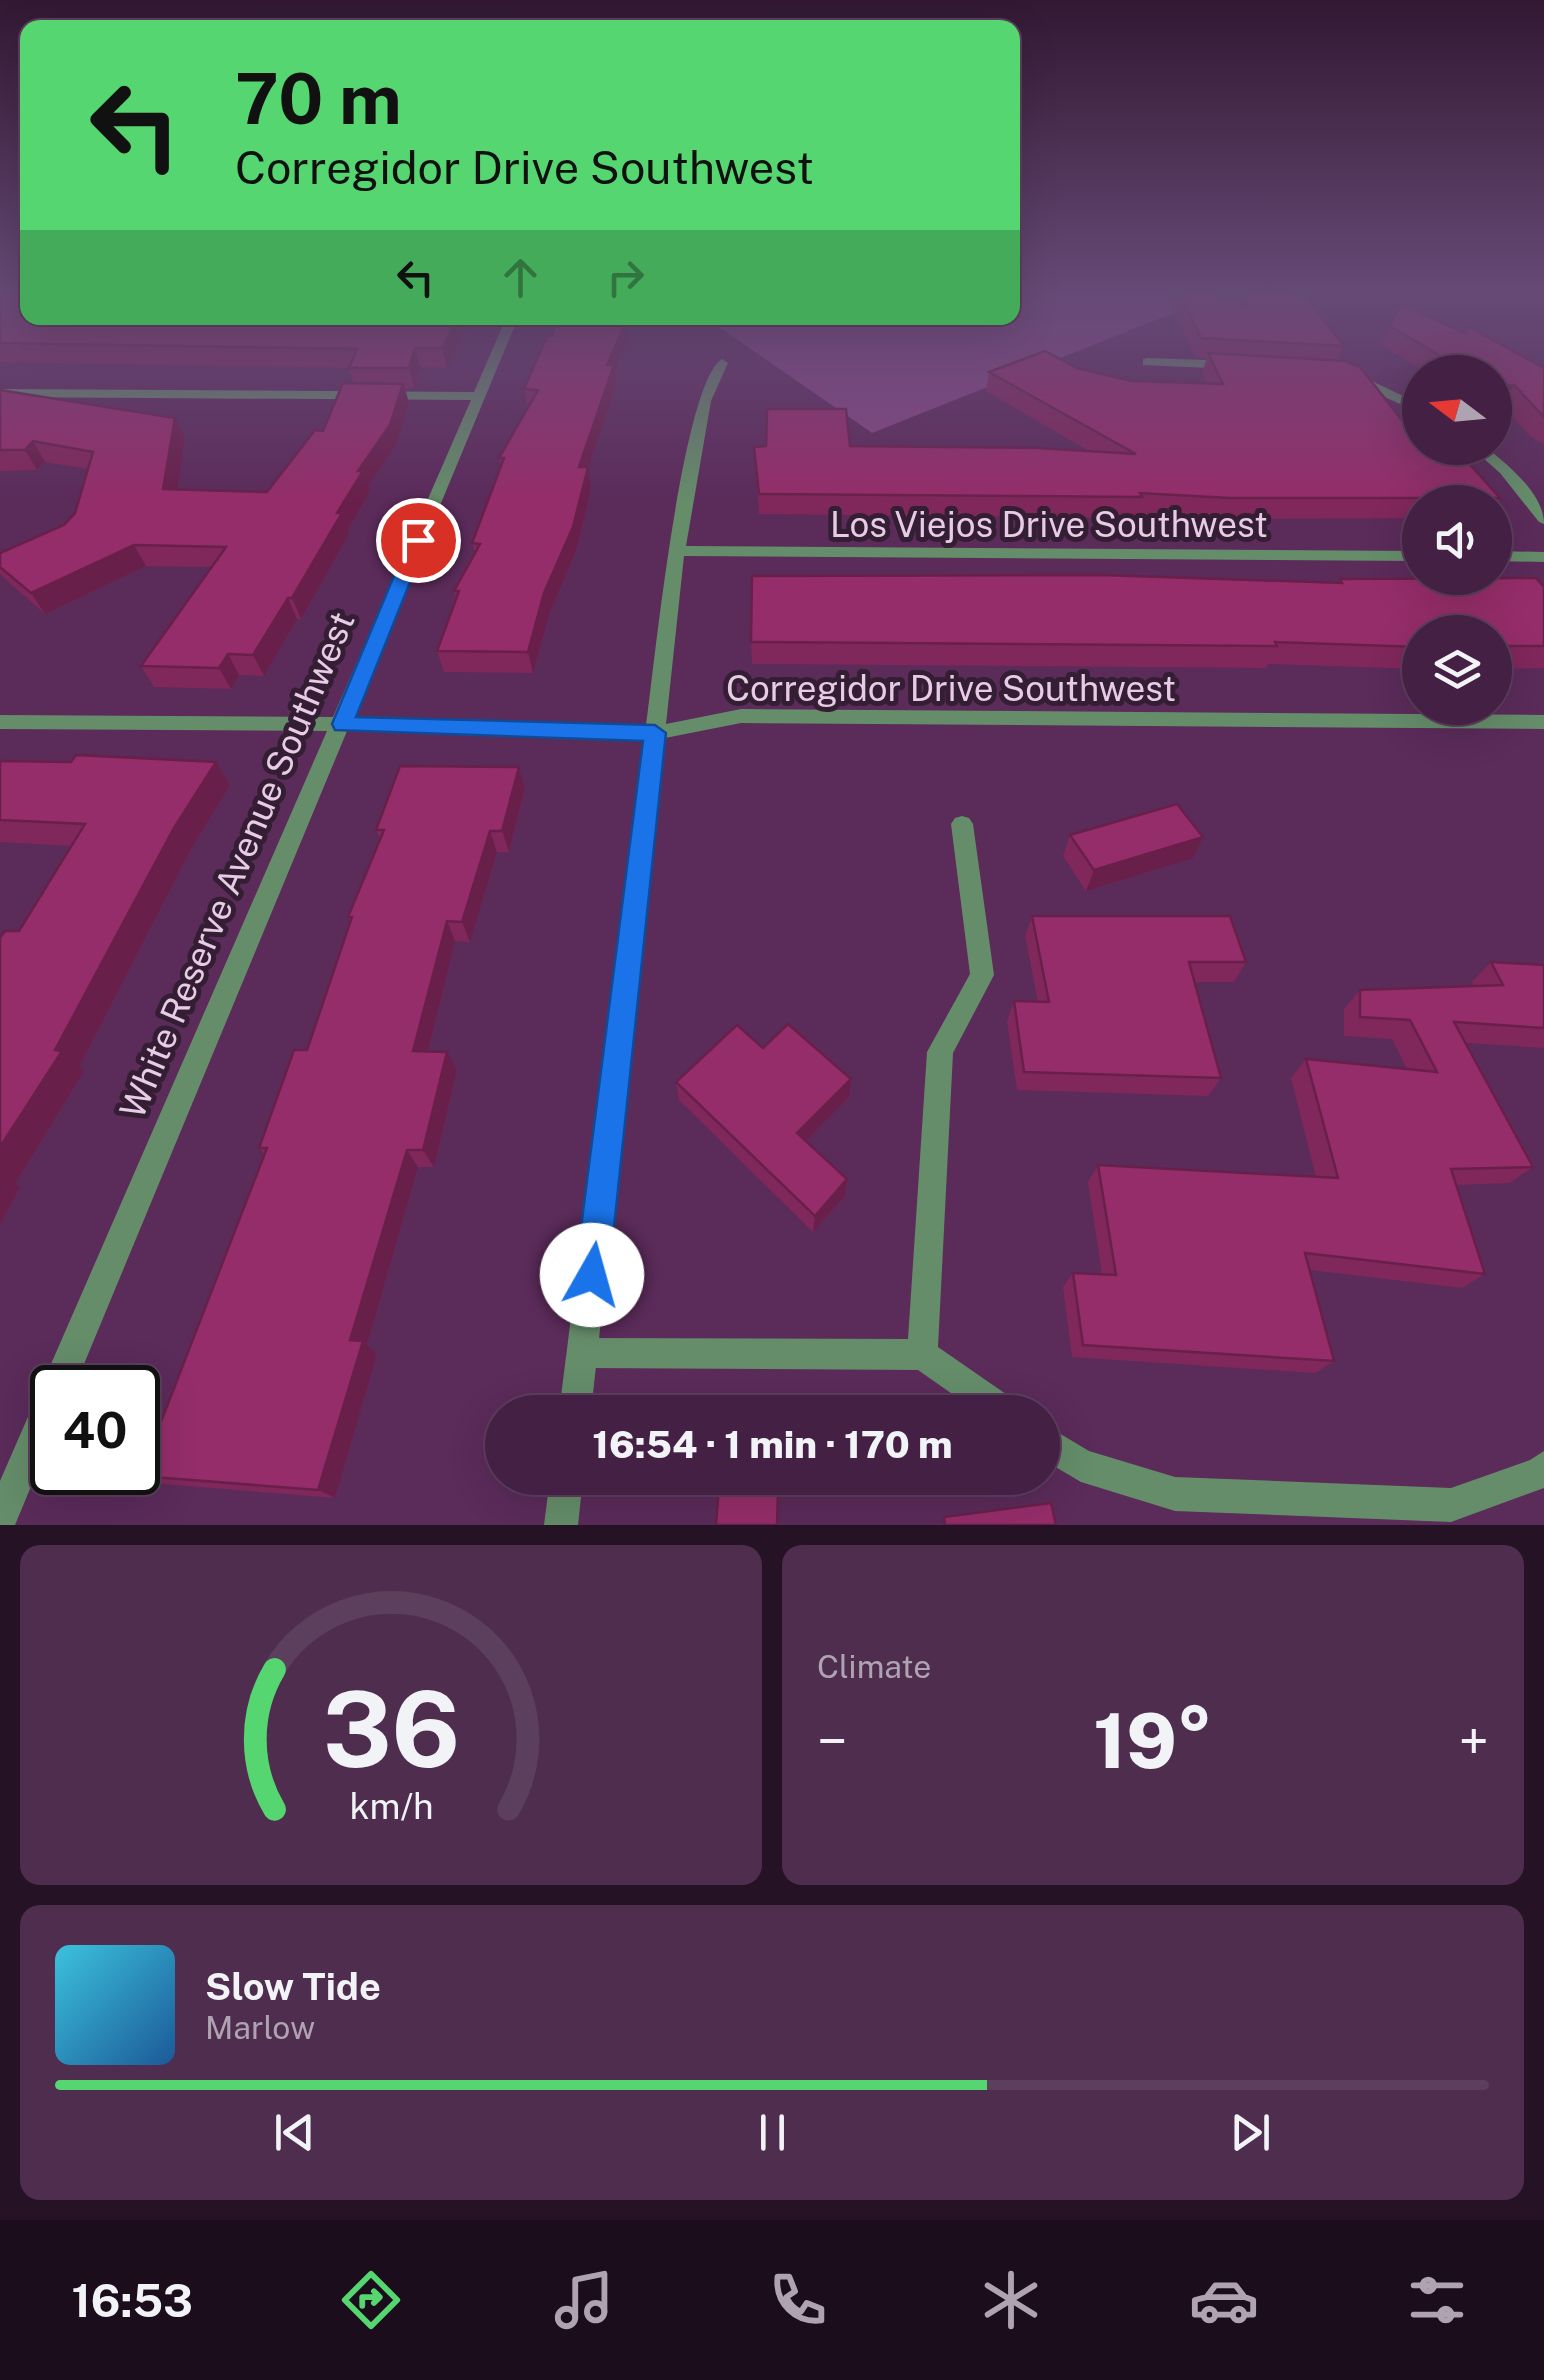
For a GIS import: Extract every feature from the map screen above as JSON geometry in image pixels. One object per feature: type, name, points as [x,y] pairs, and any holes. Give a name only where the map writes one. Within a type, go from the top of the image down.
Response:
[{"type":"street","name":"White Reserve Avenue Southwest","points":[[68,1365],[493,361]]},
{"type":"street","points":[[577,1395],[677,551],[704,401],[722,362]]},
{"type":"street","points":[[1147,362],[1239,366]]},
{"type":"street","points":[[1340,373],[1402,400]]},
{"type":"street","points":[[0,393],[478,396]]},
{"type":"street","points":[[1499,465],[1544,519]]},
{"type":"street","name":"Los Viejos Drive Southwest","points":[[677,551],[1402,556]]},
{"type":"street","points":[[1512,556],[1544,557]]},
{"type":"street","name":"Corregidor Drive Southwest","points":[[0,722],[342,724],[655,733],[741,716],[1544,722]]},
{"type":"street","points":[[922,1356],[940,1052],[982,975],[962,824]]},
{"type":"street","points":[[583,1353],[922,1356],[980,1395]]},
{"type":"street","points":[[0,1521],[30,1451]]},
{"type":"street","points":[[1060,1451],[1080,1465],[1175,1494],[1451,1505],[1541,1473],[1544,1468]]},
{"type":"street","points":[[561,1525],[565,1495]]},
{"type":"shaded area","points":[[768,361],[1052,361],[872,433]]},
{"type":"building","points":[[352,361],[411,361],[409,368],[349,368]]},
{"type":"building","points":[[536,361],[609,361],[607,365],[614,365],[579,467],[588,467],[573,527],[544,593],[528,652],[437,651],[459,591],[454,591],[480,544],[472,543],[504,458],[499,458],[538,390],[524,389]]},
{"type":"building","points":[[1018,361],[1064,361],[1132,381],[1223,384],[1212,361],[1345,361],[1360,367],[1402,420],[1402,465],[1470,465],[1488,485],[1402,485],[1402,498],[1230,498],[1140,493],[1142,497],[759,494],[754,447],[766,446],[767,409],[846,409],[850,446],[1038,448],[1136,454],[989,372]]},
{"type":"building","points":[[1512,361],[1532,361],[1544,368],[1544,417],[1514,385]]},
{"type":"building","points":[[343,383],[403,384],[390,425],[358,471],[363,471],[337,513],[342,513],[253,655],[228,654],[219,668],[141,666],[226,547],[134,545],[31,593],[0,567],[0,553],[64,525],[75,513],[93,452],[33,441],[25,450],[0,450],[0,390],[175,418],[163,489],[267,492],[315,430],[323,431]]},
{"type":"building","points":[[1101,575],[1342,583],[1340,579],[1402,579],[1402,595],[1512,595],[1512,578],[1536,578],[1544,587],[1544,646],[1512,646],[1512,615],[1402,615],[1402,646],[1275,642],[1277,646],[751,642],[752,576]]},
{"type":"building","points":[[76,755],[216,762],[174,828],[55,1050],[62,1051],[0,1147],[0,938],[5,931],[19,931],[85,824],[0,820],[0,761],[71,762]]},
{"type":"building","points":[[400,766],[519,767],[502,831],[490,831],[462,922],[447,921],[413,1051],[447,1052],[423,1150],[407,1150],[350,1340],[363,1341],[318,1490],[160,1478],[160,1424],[267,1148],[259,1148],[294,1050],[307,1050],[352,917],[348,917],[384,830],[376,830]]},
{"type":"building","points":[[1177,804],[1203,837],[1094,870],[1070,835]]},
{"type":"building","points":[[1032,916],[1230,916],[1246,962],[1189,962],[1221,1078],[1024,1072],[1014,1001],[1049,1002]]},
{"type":"building","points":[[1491,962],[1544,965],[1544,1028],[1454,1022],[1533,1167],[1451,1169],[1485,1274],[1305,1253],[1334,1361],[1083,1345],[1073,1273],[1116,1275],[1098,1165],[1338,1178],[1306,1059],[1437,1072],[1410,1020],[1360,1017],[1360,990],[1503,985]]},
{"type":"building","points":[[788,1024],[851,1079],[797,1133],[847,1179],[815,1216],[676,1082],[737,1025],[763,1048]]},
{"type":"building","points":[[718,1495],[778,1495],[777,1525],[716,1525]]},
{"type":"building","points":[[1051,1503],[1056,1525],[945,1525],[944,1517]]},
{"type":"route","points":[[418,540],[342,724],[655,733],[592,1275]]}]
